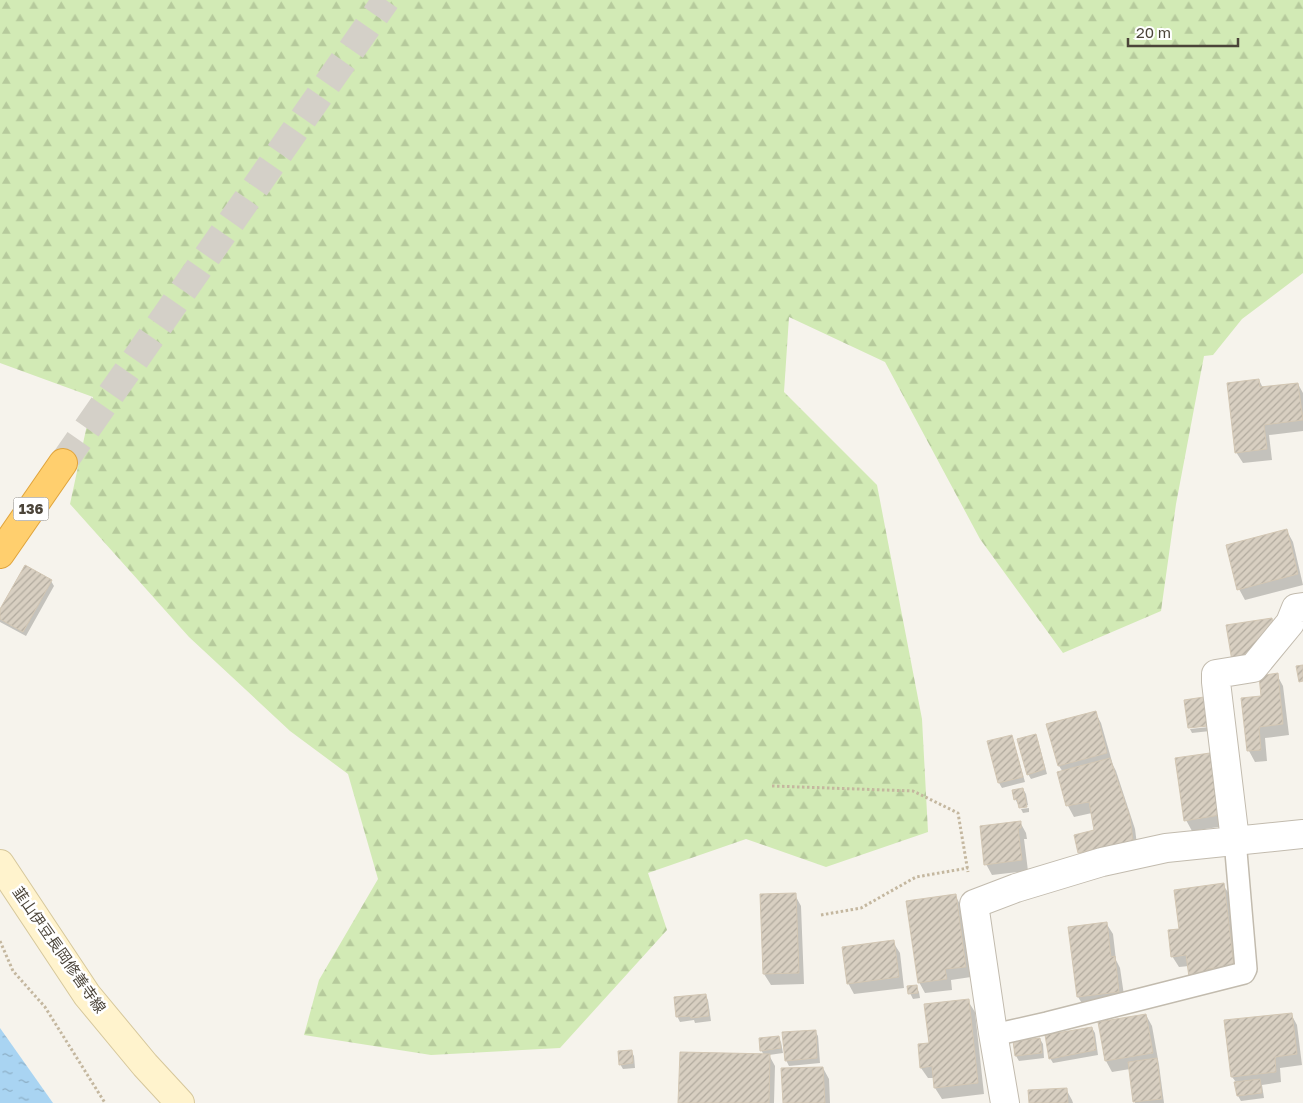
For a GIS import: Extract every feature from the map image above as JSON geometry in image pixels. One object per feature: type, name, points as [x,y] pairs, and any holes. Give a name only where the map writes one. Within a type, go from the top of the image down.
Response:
[{"type":"highway","name":"136","points":[[0,522],[55,458],[0,554]]},
{"type":"main road","name":"韮山伊豆長岡修善寺線","points":[[0,864],[87,995],[145,1065],[180,1103]]},
{"type":"street","points":[[1235,840],[1216,674],[1253,668],[1290,622],[1296,608],[1303,606]]},
{"type":"street","points":[[1006,1103],[993,1033],[974,904],[1016,888],[1102,862],[1166,848],[1303,834]]},
{"type":"lane","points":[[993,1033],[1007,1032],[1047,1023],[1244,973],[1246,968],[1235,840]]},
{"type":"path","points":[[772,786],[913,791],[958,813],[974,904]]},
{"type":"path","points":[[821,914],[861,908],[916,877],[968,868]]},
{"type":"path","points":[[0,942],[13,971],[45,1007],[105,1103]]},
{"type":"green space","points":[[0,0],[1303,0],[1303,273],[1242,319],[1213,355],[1204,356],[1176,504],[1161,611],[1063,653],[980,539],[885,362],[789,317],[784,392],[877,485],[922,719],[928,832],[826,867],[746,839],[648,873],[667,930],[560,1048],[431,1055],[304,1035],[319,980],[378,879],[348,774],[290,731],[189,637],[70,504],[93,397],[0,363]]},
{"type":"water","points":[[0,1028],[53,1103],[0,1103]]},
{"type":"building","points":[[1259,379],[1260,387],[1298,383],[1303,420],[1264,425],[1267,449],[1235,453],[1227,383]]},
{"type":"building","points":[[1287,529],[1298,574],[1237,590],[1226,545]]},
{"type":"building","points":[[25,565],[52,580],[23,632],[0,619],[0,609]]},
{"type":"building","points":[[1272,618],[1274,630],[1247,658],[1232,661],[1226,625]]},
{"type":"building","points":[[1303,665],[1303,681],[1299,682],[1296,666]]},
{"type":"building","points":[[1278,673],[1283,724],[1259,727],[1261,750],[1247,751],[1241,698],[1261,696],[1259,676]]},
{"type":"building","points":[[1204,697],[1208,726],[1188,728],[1184,700]]},
{"type":"building","points":[[1096,711],[1107,753],[1058,766],[1046,724]]},
{"type":"building","points":[[1036,734],[1045,769],[1027,775],[1017,739]]},
{"type":"building","points":[[1012,735],[1023,777],[998,783],[987,741]]},
{"type":"building","points":[[1210,753],[1220,815],[1184,821],[1175,758]]},
{"type":"building","points":[[1110,758],[1130,817],[1133,841],[1078,853],[1074,835],[1094,830],[1089,802],[1066,806],[1057,772]]},
{"type":"building","points":[[1023,788],[1027,807],[1019,808],[1017,799],[1014,800],[1012,790]]},
{"type":"building","points":[[1021,821],[1021,828],[1018,828],[1022,860],[984,865],[980,826]]},
{"type":"building","points":[[1224,883],[1234,966],[1207,969],[1208,974],[1189,977],[1186,955],[1171,957],[1168,930],[1179,929],[1174,890]]},
{"type":"building","points":[[796,893],[799,973],[763,974],[760,894]]},
{"type":"building","points":[[956,894],[966,967],[945,969],[947,979],[918,983],[906,901]]},
{"type":"building","points":[[1107,922],[1111,957],[1115,956],[1119,992],[1077,997],[1068,927]]},
{"type":"building","points":[[894,940],[899,977],[847,984],[842,947]]},
{"type":"building","points":[[917,985],[918,993],[908,994],[907,986]]},
{"type":"building","points":[[706,994],[709,1016],[676,1017],[674,997]]},
{"type":"building","points":[[969,999],[978,1083],[934,1088],[932,1066],[920,1068],[918,1044],[929,1043],[924,1004]]},
{"type":"building","points":[[1292,1013],[1297,1054],[1275,1057],[1276,1072],[1231,1077],[1224,1020]]},
{"type":"building","points":[[1146,1014],[1153,1053],[1105,1061],[1098,1022]]},
{"type":"building","points":[[1092,1027],[1096,1050],[1049,1059],[1045,1035]]},
{"type":"building","points":[[816,1030],[817,1058],[785,1061],[782,1032]]},
{"type":"building","points":[[779,1036],[781,1048],[760,1051],[759,1038]]},
{"type":"building","points":[[1040,1038],[1042,1053],[1015,1056],[1013,1041]]},
{"type":"building","points":[[632,1050],[633,1063],[619,1065],[618,1051]]},
{"type":"building","points":[[680,1052],[770,1054],[769,1103],[678,1103]]},
{"type":"building","points":[[1157,1058],[1162,1099],[1133,1102],[1128,1062]]},
{"type":"building","points":[[823,1067],[825,1103],[783,1103],[781,1068]]},
{"type":"building","points":[[1260,1079],[1262,1093],[1237,1096],[1234,1082]]},
{"type":"building","points":[[1067,1088],[1068,1103],[1029,1103],[1028,1090]]},
{"type":"tunnel","points":[[63,463],[386,0]]}]
